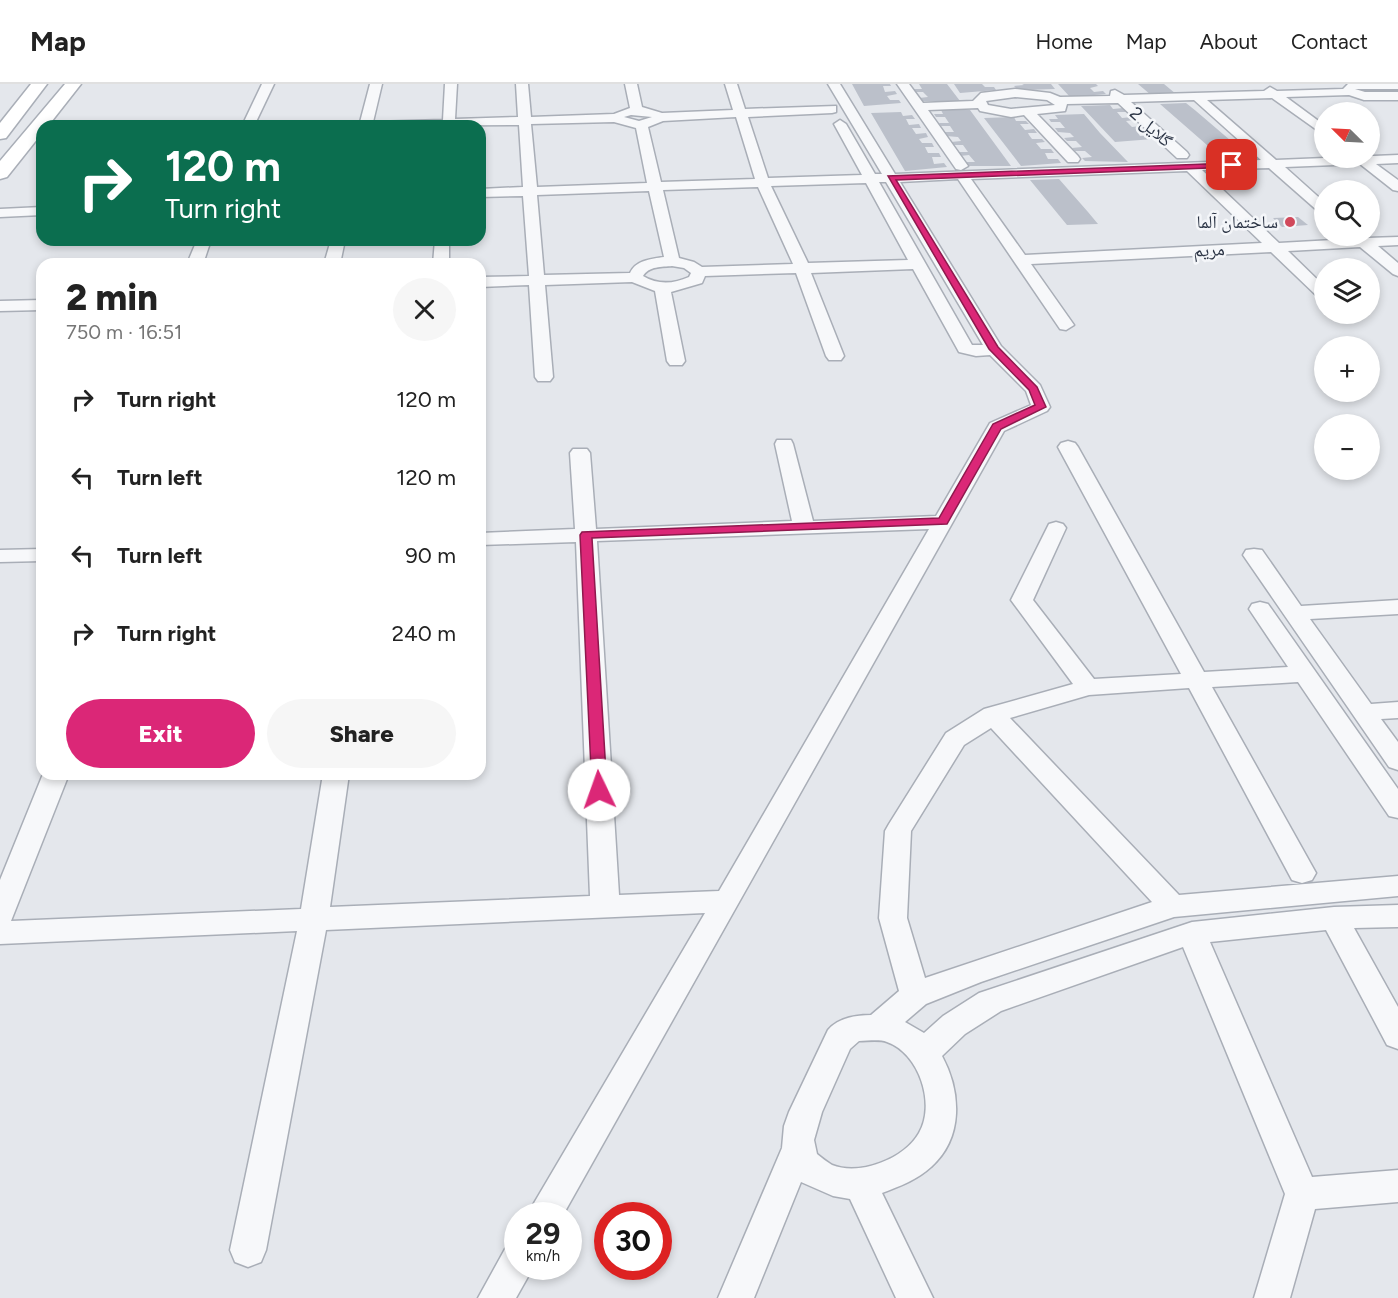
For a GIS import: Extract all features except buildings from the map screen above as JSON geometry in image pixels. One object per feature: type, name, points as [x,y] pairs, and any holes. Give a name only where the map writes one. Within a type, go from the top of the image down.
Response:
[{"type":"main road","points":[[43,120],[73,84]]},
{"type":"main road","points":[[0,134],[36,85]]},
{"type":"main road","points":[[0,173],[36,129]]},
{"type":"street","points":[[252,120],[268,84]]},
{"type":"street","points":[[367,120],[376,84]]},
{"type":"street","points":[[449,120],[451,84]]},
{"type":"street","points":[[522,84],[544,377]]},
{"type":"street","points":[[631,84],[672,261]]},
{"type":"street","points":[[731,84],[763,183],[802,268],[835,356]]},
{"type":"street","points":[[818,84],[965,348],[976,351],[994,349]]},
{"type":"street","points":[[552,1202],[727,901],[997,426],[1041,407],[1034,389],[994,349],[834,84]]},
{"type":"street","points":[[903,84],[1066,324]]},
{"type":"street","name":"گلایل 2","points":[[1104,84],[1278,247],[1314,284]]},
{"type":"street","points":[[1177,84],[1198,97]]},
{"type":"street","points":[[1188,84],[1198,97],[1314,200]]},
{"type":"street","points":[[1261,84],[1314,123]]},
{"type":"street","points":[[1348,92],[1348,88],[1365,85],[1398,86]]},
{"type":"street","points":[[980,105],[978,100],[1011,89],[1059,101],[1348,92],[1364,96],[1398,96]]},
{"type":"street","points":[[1384,97],[1398,106]]},
{"type":"street","points":[[919,107],[980,105],[998,111],[1028,112],[1061,108],[1059,101]]},
{"type":"street","points":[[486,123],[617,118],[621,114],[654,122],[660,117],[832,109]]},
{"type":"street","points":[[1028,112],[1073,159]]},
{"type":"street","points":[[1380,159],[1398,159]]},
{"type":"street","points":[[486,193],[871,179],[961,170],[1186,161],[1272,164],[1314,162]]},
{"type":"street","points":[[1374,168],[1398,187]]},
{"type":"street","points":[[0,213],[36,211]]},
{"type":"street","name":"مریم","points":[[1380,240],[1398,241]]},
{"type":"street","name":"مریم","points":[[1021,260],[1314,243]]},
{"type":"street","points":[[1368,246],[1398,271]]},
{"type":"street","points":[[635,277],[639,269],[652,263],[672,261],[689,265],[699,272],[918,264]]},
{"type":"street","points":[[486,282],[635,277],[644,284],[662,288],[682,286],[696,280],[699,272]]},
{"type":"street","points":[[662,288],[676,361]]},
{"type":"street","points":[[0,306],[36,305]]},
{"type":"street","points":[[784,444],[804,527]]},
{"type":"street","points":[[1068,447],[1302,873]]},
{"type":"street","points":[[580,453],[605,906]]},
{"type":"street","points":[[486,539],[943,522]]},
{"type":"street","points":[[1056,528],[1022,600],[1088,687]]},
{"type":"street","points":[[0,556],[36,555]]},
{"type":"street","points":[[1254,555],[1398,761]]},
{"type":"street","points":[[1295,613],[1398,607]]},
{"type":"street","points":[[1260,609],[1398,809]]},
{"type":"street","points":[[915,995],[893,918],[898,831],[955,739],[993,715],[1088,687],[1303,674]]},
{"type":"street","points":[[1364,712],[1398,710]]},
{"type":"street","points":[[993,715],[1173,906]]},
{"type":"street","points":[[0,915],[54,780]]},
{"type":"street","points":[[248,1250],[314,919],[335,780]]},
{"type":"street","points":[[878,1028],[915,995],[981,970],[1173,906],[1398,886]]},
{"type":"street","points":[[0,933],[727,901]]},
{"type":"street","points":[[924,1053],[954,1025],[990,1002],[1192,933],[1334,918],[1398,916]]},
{"type":"street","points":[[1334,918],[1398,1036]]},
{"type":"street","points":[[1192,933],[1302,1194],[1272,1298]]},
{"type":"street","points":[[736,1298],[797,1151],[798,1131],[841,1036],[858,1028],[878,1028],[898,1033],[924,1053],[937,1077],[941,1098],[941,1117],[931,1144],[912,1163],[860,1183],[833,1181],[809,1170],[797,1151]]},
{"type":"street","points":[[860,1183],[915,1298]]},
{"type":"street","points":[[1302,1194],[1398,1186]]},
{"type":"street","points":[[496,1298],[507,1280]]},
{"type":"place","name":"ساختمان آلما","points":[[1290,222]]},
{"type":"route","points":[[599,790],[586,535],[943,522],[997,426],[1041,407],[1034,389],[994,349],[891,178],[1232,165]]}]
